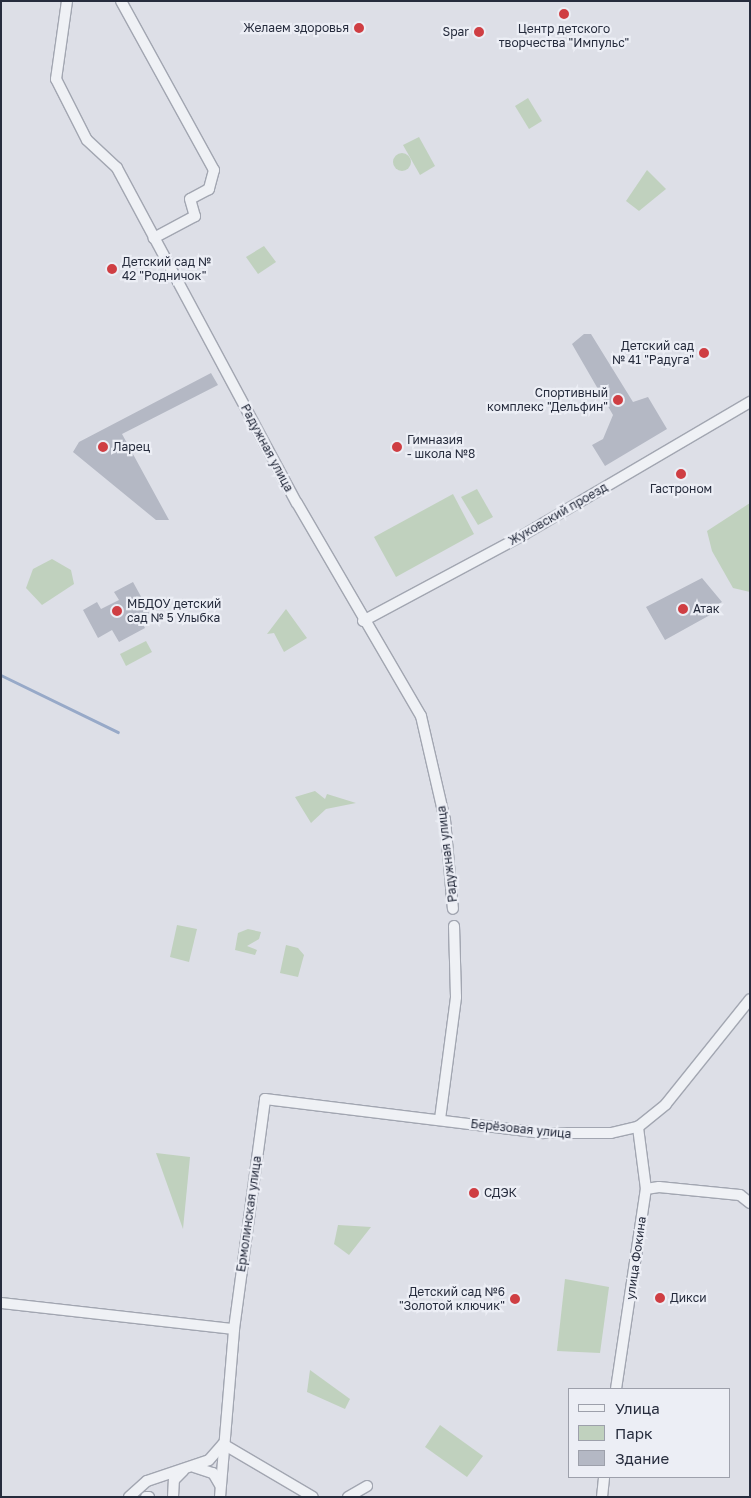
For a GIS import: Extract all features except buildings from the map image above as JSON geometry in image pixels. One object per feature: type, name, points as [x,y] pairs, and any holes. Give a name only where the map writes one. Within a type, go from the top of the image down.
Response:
[{"type":"street","name":"Радужная улица","points":[[67,1],[56,79],[87,140],[117,168],[363,621],[421,716],[445,820],[453,909]]},
{"type":"street","points":[[121,1],[214,170],[209,189],[190,199],[195,216],[154,238]]},
{"type":"street","name":"Жуковский проезд","points":[[363,621],[516,538],[750,402]]},
{"type":"street","points":[[440,1119],[456,997],[454,926]]},
{"type":"street","name":"Берёзовая улица","points":[[265,1099],[569,1135],[611,1133],[638,1126],[666,1104],[750,1000]]},
{"type":"street","name":"Ермолинская улица","points":[[220,1492],[222,1444],[234,1329],[265,1099]]},
{"type":"street","name":"улица Фокина","points":[[616,1388],[646,1189],[638,1126]]},
{"type":"street","points":[[646,1189],[659,1187],[740,1196],[750,1203]]},
{"type":"street","points":[[1,1303],[234,1329]]},
{"type":"street","points":[[129,1497],[147,1481],[209,1460],[222,1444],[313,1497]]},
{"type":"street","points":[[173,1497],[174,1480],[188,1468],[207,1468],[220,1492]]},
{"type":"street","points":[[602,1497],[604,1478]]},
{"type":"street","points":[[348,1497],[367,1486]]},
{"type":"green space","points":[[528,98],[542,121],[529,129],[515,106]]},
{"type":"green space","points":[[419,137],[435,166],[420,175],[403,145]]},
{"type":"green space","points":[[398,153],[406,153],[411,158],[409,169],[398,171],[393,166],[393,158]]},
{"type":"green space","points":[[647,170],[666,189],[639,211],[626,201]]},
{"type":"green space","points":[[264,246],[276,262],[258,274],[246,257]]},
{"type":"green space","points":[[477,489],[493,517],[478,525],[461,497]]},
{"type":"green space","points":[[453,494],[474,534],[396,577],[374,537]]},
{"type":"green space","points":[[750,503],[750,592],[733,588],[712,551],[707,531]]},
{"type":"green space","points":[[52,559],[71,570],[74,584],[42,605],[26,588],[33,569]]},
{"type":"green space","points":[[286,609],[307,638],[284,652],[274,633],[267,634]]},
{"type":"green space","points":[[146,641],[152,652],[126,666],[120,654]]},
{"type":"green space","points":[[315,791],[325,799],[327,794],[356,803],[326,809],[311,823],[295,797]]},
{"type":"green space","points":[[177,925],[197,929],[189,962],[170,957]]},
{"type":"green space","points":[[248,929],[261,932],[259,939],[247,946],[257,950],[255,955],[235,950],[238,933]]},
{"type":"green space","points":[[286,945],[298,948],[304,955],[298,977],[280,973]]},
{"type":"green space","points":[[156,1153],[190,1157],[183,1229]]},
{"type":"green space","points":[[338,1225],[371,1227],[349,1255],[334,1244]]},
{"type":"green space","points":[[565,1279],[609,1287],[600,1353],[557,1351]]},
{"type":"green space","points":[[310,1370],[350,1399],[345,1409],[307,1392]]},
{"type":"green space","points":[[440,1425],[483,1456],[467,1477],[425,1447]]},
{"type":"waterway","points":[[1,675],[118,732]]},
{"type":"place","name":"Центр детского творчества \"Импульс\"","points":[[564,14]]},
{"type":"place","name":"Желаем здоровья","points":[[359,28]]},
{"type":"place","name":"Spar","points":[[479,32]]},
{"type":"place","name":"Детский сад № 42 \"Родничок\"","points":[[112,269]]},
{"type":"place","name":"Детский сад № 41 \"Радуга\"","points":[[704,353]]},
{"type":"place","name":"Спортивный комплекс \"Дельфин\"","points":[[618,400]]},
{"type":"place","name":"Ларец","points":[[103,447]]},
{"type":"place","name":"Гимназия - школа №8","points":[[397,447]]},
{"type":"place","name":"Гастроном","points":[[681,474]]},
{"type":"place","name":"Атак","points":[[683,609]]},
{"type":"place","name":"МБДОУ детский сад № 5 Улыбка","points":[[117,611]]},
{"type":"place","name":"СДЭК","points":[[474,1193]]},
{"type":"place","name":"Дикси","points":[[660,1298]]},
{"type":"place","name":"Детский сад №6 \"Золотой ключик\"","points":[[515,1299]]}]
